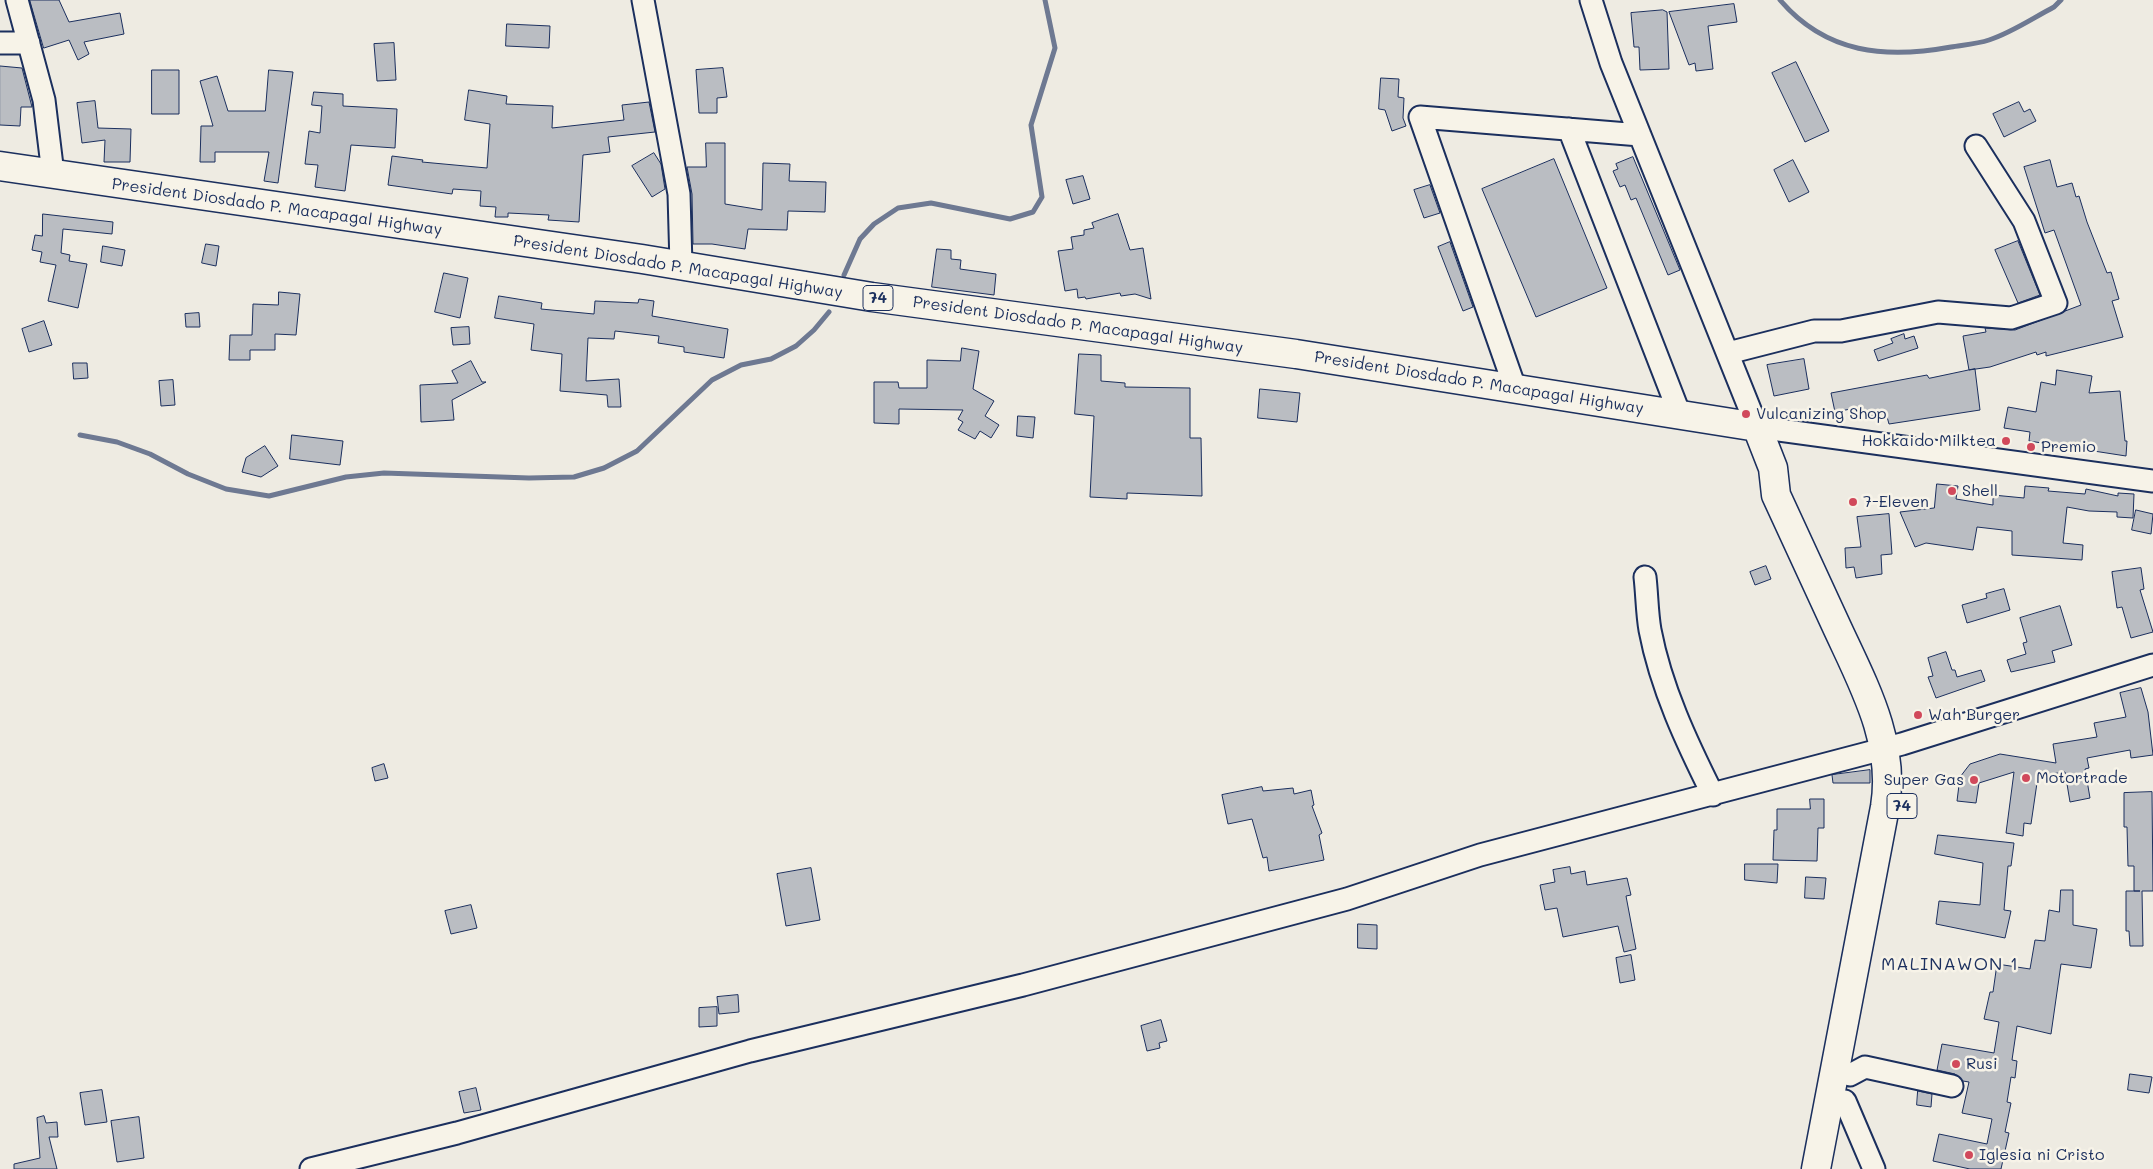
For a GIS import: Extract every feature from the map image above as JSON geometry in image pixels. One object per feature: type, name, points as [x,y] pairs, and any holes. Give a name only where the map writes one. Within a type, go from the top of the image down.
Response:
[{"type":"highway","name":"President Diosdado P. Macapagal Highway","points":[[0,166],[681,265],[872,297],[1296,354],[1757,428]]},
{"type":"highway","name":"74","points":[[1757,428],[1773,468],[1776,494],[1865,688],[1880,726],[1894,746],[1888,788],[1880,877],[1850,1034],[1816,1169]]},
{"type":"highway","name":"74","points":[[1832,1169],[1848,1088],[1850,1034]]},
{"type":"street","points":[[17,0],[44,100],[53,174]]},
{"type":"street","points":[[643,0],[679,194],[681,265]]},
{"type":"street","points":[[1591,0],[1612,63],[1757,428],[2153,482]]},
{"type":"street","points":[[0,43],[29,43]]},
{"type":"street","points":[[1515,388],[1420,117],[1640,135]]},
{"type":"street","points":[[1569,129],[1680,415]]},
{"type":"street","points":[[1728,353],[1814,331],[1841,331],[1938,312],[2011,318],[2056,303],[2024,222],[1976,146]]},
{"type":"street","points":[[1645,577],[1650,630],[1658,663],[1679,722],[1713,795]]},
{"type":"street","points":[[311,1169],[457,1133],[750,1051],[939,1006],[1347,899],[1480,855],[1894,746],[2153,665]]},
{"type":"street","points":[[1874,1169],[1848,1088],[1865,1066],[1952,1086]]},
{"type":"building","points":[[30,0],[59,0],[69,22],[120,13],[124,34],[84,42],[89,54],[78,60],[69,40],[44,48]]},
{"type":"building","points":[[1734,4],[1737,22],[1708,26],[1713,69],[1696,71],[1695,63],[1689,65],[1669,12]]},
{"type":"building","points":[[1663,10],[1667,12],[1669,69],[1640,70],[1639,47],[1634,47],[1631,13]]},
{"type":"building","points":[[507,24],[550,26],[549,48],[506,46]]},
{"type":"building","points":[[394,43],[396,80],[377,81],[374,44]]},
{"type":"building","points":[[1796,62],[1829,131],[1805,142],[1772,73]]},
{"type":"building","points":[[0,66],[22,68],[32,107],[21,107],[20,126],[0,125]]},
{"type":"building","points":[[723,68],[727,97],[717,98],[717,113],[699,113],[696,70]]},
{"type":"building","points":[[152,70],[179,70],[179,114],[152,114]]},
{"type":"building","points":[[269,70],[293,72],[278,183],[264,181],[269,152],[215,152],[215,162],[200,162],[201,126],[213,126],[200,81],[217,76],[228,111],[265,111]]},
{"type":"building","points":[[1381,78],[1399,79],[1398,97],[1404,98],[1403,118],[1406,126],[1392,131],[1385,110],[1379,109]]},
{"type":"building","points":[[469,90],[507,96],[506,104],[553,106],[552,128],[624,120],[622,105],[649,102],[655,132],[608,137],[610,152],[583,155],[579,222],[548,220],[549,215],[508,213],[508,217],[495,217],[496,207],[480,206],[481,191],[453,189],[452,194],[388,185],[392,156],[423,160],[422,162],[487,168],[490,124],[465,120]]},
{"type":"building","points":[[314,92],[343,94],[343,106],[397,109],[395,148],[351,145],[345,191],[315,187],[318,165],[305,164],[309,131],[320,133],[322,106],[312,105]]},
{"type":"building","points":[[95,101],[98,128],[131,129],[130,162],[104,162],[105,140],[82,143],[77,103]]},
{"type":"building","points":[[2019,102],[2024,112],[2030,109],[2036,121],[2004,137],[1993,114]]},
{"type":"building","points":[[706,143],[725,143],[725,204],[762,210],[763,163],[790,164],[789,181],[826,182],[825,212],[788,211],[787,230],[748,229],[745,249],[712,244],[693,244],[692,194],[687,167],[706,167]]},
{"type":"building","points":[[654,153],[661,164],[665,189],[652,197],[632,166]]},
{"type":"building","points":[[1633,157],[1680,270],[1668,275],[1636,198],[1631,200],[1625,185],[1620,187],[1613,171],[1618,169],[1616,164]]},
{"type":"building","points":[[1554,159],[1607,288],[1536,317],[1482,189]]},
{"type":"building","points":[[1793,160],[1809,192],[1789,202],[1774,170]]},
{"type":"building","points":[[2050,160],[2057,187],[2072,183],[2076,197],[2079,196],[2107,273],[2111,272],[2119,299],[2112,301],[2123,337],[2046,356],[2046,352],[2037,355],[2036,352],[1990,367],[1969,370],[1963,336],[1986,332],[1985,328],[2015,330],[2081,305],[2054,230],[2045,233],[2024,167]]},
{"type":"building","points":[[1083,176],[1090,199],[1073,204],[1066,180]]},
{"type":"building","points":[[1430,185],[1440,213],[1424,218],[1414,190]]},
{"type":"building","points":[[43,214],[113,222],[112,234],[63,229],[61,253],[70,255],[69,261],[87,264],[78,308],[48,301],[56,265],[40,262],[42,252],[32,250],[35,235],[42,236]]},
{"type":"building","points":[[1118,214],[1130,250],[1143,248],[1151,299],[1135,294],[1121,296],[1120,293],[1086,299],[1085,297],[1078,298],[1077,289],[1065,291],[1058,251],[1073,249],[1071,237],[1084,235],[1084,230],[1094,228],[1092,223]]},
{"type":"building","points":[[2018,241],[2040,295],[2018,303],[1995,250]]},
{"type":"building","points":[[1450,242],[1473,307],[1463,311],[1438,247]]},
{"type":"building","points":[[206,244],[219,246],[216,266],[202,263]]},
{"type":"building","points":[[103,246],[125,250],[122,266],[101,262]]},
{"type":"building","points":[[937,249],[951,250],[951,259],[961,260],[960,269],[996,274],[994,295],[932,287]]},
{"type":"building","points":[[444,273],[468,278],[460,318],[435,312]]},
{"type":"building","points":[[279,292],[300,294],[296,335],[275,334],[275,350],[250,350],[250,360],[229,360],[230,335],[252,335],[253,304],[278,305]]},
{"type":"building","points":[[499,296],[542,303],[541,309],[594,314],[595,301],[638,303],[639,299],[654,301],[652,316],[728,329],[724,358],[684,352],[684,347],[658,343],[659,336],[615,331],[614,339],[588,338],[586,381],[619,379],[621,407],[608,407],[607,395],[560,391],[562,354],[531,350],[534,324],[495,318]]},
{"type":"building","points":[[199,313],[200,327],[186,327],[185,314]]},
{"type":"building","points":[[44,321],[52,345],[29,352],[22,329]]},
{"type":"building","points":[[469,327],[470,344],[453,345],[451,328]]},
{"type":"building","points":[[1904,334],[1905,339],[1914,336],[1918,348],[1878,361],[1874,350],[1893,343],[1891,339]]},
{"type":"building","points":[[962,348],[979,351],[973,389],[994,401],[985,416],[999,425],[991,438],[980,431],[975,439],[958,430],[963,422],[958,419],[963,410],[899,409],[899,424],[874,423],[874,382],[898,382],[899,388],[927,388],[927,360],[960,361]]},
{"type":"building","points":[[1079,354],[1101,355],[1101,381],[1125,383],[1125,387],[1190,388],[1190,438],[1201,438],[1202,496],[1127,493],[1127,499],[1090,497],[1094,416],[1075,414]]},
{"type":"building","points":[[1804,359],[1809,389],[1774,396],[1767,365]]},
{"type":"building","points":[[471,361],[482,382],[486,382],[452,400],[454,420],[421,422],[420,385],[458,383],[452,371]]},
{"type":"building","points":[[73,363],[87,363],[88,378],[74,379]]},
{"type":"building","points":[[1975,369],[1980,410],[1889,424],[1886,413],[1858,418],[1856,408],[1835,412],[1831,393],[1927,375],[1929,378]]},
{"type":"building","points":[[2057,370],[2092,376],[2089,393],[2120,391],[2125,441],[2127,441],[2126,456],[2029,441],[2030,432],[2004,428],[2008,407],[2036,412],[2041,382],[2055,385]]},
{"type":"building","points":[[173,380],[175,405],[161,406],[159,381]]},
{"type":"building","points":[[1260,389],[1300,393],[1297,422],[1258,418]]},
{"type":"building","points":[[1018,416],[1035,417],[1033,438],[1017,436]]},
{"type":"building","points":[[292,435],[343,441],[340,465],[290,459]]},
{"type":"building","points":[[265,446],[278,466],[261,477],[242,472],[246,458]]},
{"type":"building","points":[[1937,484],[1958,486],[1956,499],[1993,505],[1993,495],[2024,498],[2025,486],[2049,488],[2048,491],[2085,494],[2086,489],[2118,496],[2118,493],[2134,494],[2133,518],[2117,517],[2117,512],[2089,511],[2067,507],[2063,543],[2083,545],[2082,560],[2012,555],[2012,531],[1977,527],[1973,550],[1926,543],[1915,547],[1900,512],[1934,508]]},
{"type":"building","points":[[2136,510],[2153,514],[2151,534],[2132,530]]},
{"type":"building","points":[[1889,514],[1892,554],[1881,555],[1882,574],[1856,578],[1854,567],[1846,568],[1845,548],[1861,547],[1857,517]]},
{"type":"building","points":[[1766,566],[1771,579],[1755,585],[1750,572]]},
{"type":"building","points":[[2141,568],[2144,589],[2140,590],[2153,632],[2131,638],[2122,607],[2117,608],[2112,572]]},
{"type":"building","points":[[2004,589],[2010,610],[1967,623],[1962,605],[1987,598],[1986,594]]},
{"type":"building","points":[[2060,606],[2072,645],[2052,651],[2055,662],[2011,672],[2007,660],[2026,654],[2023,643],[2027,642],[2020,618]]},
{"type":"building","points":[[1946,652],[1952,670],[1955,670],[1957,677],[1981,670],[1985,681],[1936,698],[1928,677],[1933,676],[1928,658]]},
{"type":"building","points":[[2141,688],[2148,712],[2153,755],[2131,758],[2130,750],[2087,758],[2089,768],[2085,769],[2090,798],[2070,802],[2065,772],[2038,776],[2031,824],[2024,823],[2023,836],[2006,833],[2014,772],[1979,783],[1976,803],[1957,801],[1960,777],[1970,764],[2000,754],[2056,763],[2053,744],[2097,737],[2094,723],[2126,717],[2120,693]]},
{"type":"building","points":[[384,764],[388,778],[375,781],[372,768]]},
{"type":"building","points":[[1870,770],[1870,783],[1833,783],[1832,775]]},
{"type":"building","points":[[1262,787],[1263,791],[1293,788],[1294,794],[1311,790],[1314,805],[1312,806],[1322,833],[1319,835],[1324,860],[1269,871],[1267,857],[1263,858],[1252,819],[1228,824],[1222,795]]},
{"type":"building","points":[[2152,792],[2153,891],[2142,891],[2143,946],[2130,946],[2129,931],[2126,931],[2126,891],[2134,891],[2134,866],[2128,866],[2127,827],[2124,827],[2124,793]]},
{"type":"building","points":[[1810,799],[1824,799],[1824,828],[1818,828],[1817,861],[1773,860],[1774,830],[1777,830],[1777,809],[1810,809]]},
{"type":"building","points":[[1938,835],[2014,843],[2011,866],[2008,866],[2004,910],[2011,911],[2005,938],[1936,924],[1939,901],[1980,905],[1983,863],[1935,854]]},
{"type":"building","points":[[1745,864],[1778,864],[1777,883],[1745,880]]},
{"type":"building","points":[[1570,867],[1571,874],[1585,871],[1587,885],[1627,878],[1631,895],[1626,896],[1636,949],[1624,952],[1618,926],[1563,937],[1557,908],[1545,910],[1540,885],[1555,882],[1553,870]]},
{"type":"building","points":[[811,868],[820,920],[786,926],[777,874]]},
{"type":"building","points":[[1806,877],[1826,878],[1824,899],[1805,898]]},
{"type":"building","points":[[2061,890],[2073,890],[2073,925],[2097,929],[2091,968],[2061,964],[2051,1034],[2017,1026],[2012,1060],[2017,1061],[2015,1078],[2011,1077],[2007,1102],[2011,1103],[2005,1132],[2009,1133],[2001,1169],[1970,1169],[1933,1161],[1939,1134],[1987,1144],[1992,1119],[1962,1113],[1969,1082],[1963,1081],[1955,1074],[1937,1070],[1942,1044],[1994,1053],[1999,1022],[1984,1019],[1990,992],[1993,992],[1997,964],[2030,969],[2035,940],[2045,941],[2049,910],[2059,912]]},
{"type":"building","points":[[471,905],[477,928],[451,934],[445,911]]},
{"type":"building","points":[[1358,924],[1377,925],[1377,949],[1358,948]]},
{"type":"building","points":[[1631,955],[1635,980],[1620,983],[1616,958]]},
{"type":"building","points":[[738,995],[739,1012],[719,1014],[717,997]]},
{"type":"building","points":[[717,1007],[717,1026],[699,1027],[699,1008]]},
{"type":"building","points":[[1161,1020],[1167,1041],[1159,1043],[1160,1048],[1147,1051],[1141,1026]]},
{"type":"building","points":[[2130,1074],[2152,1077],[2149,1093],[2128,1090]]},
{"type":"building","points":[[476,1088],[481,1110],[464,1113],[459,1092]]},
{"type":"building","points":[[102,1090],[107,1122],[85,1125],[80,1093]]},
{"type":"building","points":[[1918,1091],[1932,1094],[1931,1107],[1917,1105]]},
{"type":"building","points":[[44,1116],[46,1123],[57,1122],[58,1137],[49,1137],[57,1169],[14,1169],[14,1164],[40,1158],[37,1118]]},
{"type":"building","points":[[139,1117],[144,1158],[117,1162],[111,1121]]},
{"type":"waterway","points":[[844,275],[860,239],[874,224],[898,208],[931,203],[1010,219],[1033,212],[1042,197],[1031,125],[1055,48],[1045,0]]},
{"type":"waterway","points":[[1780,0],[1798,18],[1817,32],[1837,42],[1880,52],[1927,51],[1989,40],[2022,25],[2054,7],[2061,0]]},
{"type":"waterway","points":[[80,435],[117,442],[150,454],[188,474],[226,489],[269,496],[346,477],[384,473],[529,478],[574,477],[604,468],[637,451],[712,380],[741,365],[771,359],[796,346],[814,330],[829,312]]},
{"type":"place","name":"Vulcanizing Shop","points":[[1746,414]]},
{"type":"place","name":"Hokkaido Milktea","points":[[2006,441]]},
{"type":"place","name":"Premio","points":[[2031,447]]},
{"type":"place","name":"Shell","points":[[1952,491]]},
{"type":"place","name":"7-Eleven","points":[[1853,502]]},
{"type":"place","name":"Wah Burger","points":[[1918,715]]},
{"type":"place","name":"Motortrade","points":[[2026,778]]},
{"type":"place","name":"Super Gas","points":[[1974,780]]},
{"type":"place","name":"Rusi","points":[[1956,1064]]},
{"type":"place","name":"Iglesia ni Cristo","points":[[1969,1155]]},
{"type":"district","name":"MALINAWON 1","points":[[1950,964]]}]
